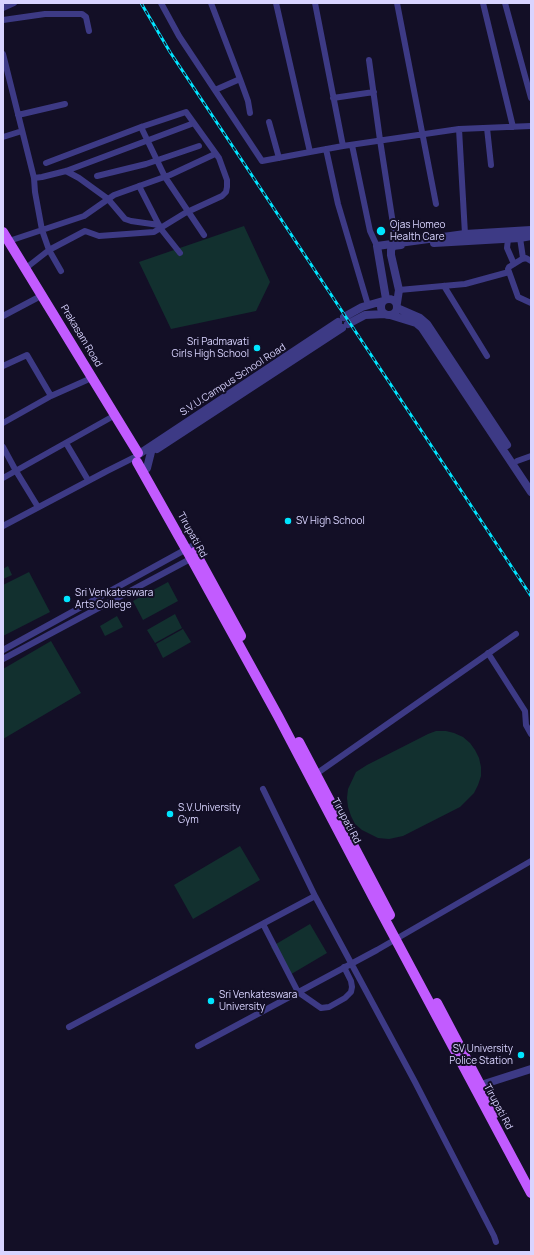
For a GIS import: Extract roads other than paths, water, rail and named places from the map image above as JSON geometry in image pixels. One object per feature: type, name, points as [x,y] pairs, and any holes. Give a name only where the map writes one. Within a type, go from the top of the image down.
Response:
[{"type":"main road","name":"Prakasam Road","points":[[3,232],[6,242],[37,298],[110,418],[138,457]]},
{"type":"main road","name":"Prakasam Road","points":[[6,242],[26,268],[138,457]]},
{"type":"main road","name":"Tirupati Rd","points":[[138,457],[147,468],[279,712],[478,1087],[531,1193]]},
{"type":"main road","name":"Tirupati Rd","points":[[138,457],[192,552]]},
{"type":"main road","name":"Tirupati Rd","points":[[279,712],[316,774],[398,938]]},
{"type":"main road","name":"Tirupati Rd","points":[[478,1087],[531,1179]]},
{"type":"street","points":[[3,8],[14,3]]},
{"type":"street","points":[[161,3],[179,36],[261,160],[264,161],[352,144],[422,134],[487,128],[531,126]]},
{"type":"street","points":[[211,3],[240,79],[250,113]]},
{"type":"street","points":[[276,3],[310,152]]},
{"type":"street","points":[[315,3],[343,146]]},
{"type":"street","points":[[397,3],[436,204]]},
{"type":"street","points":[[483,3],[513,127]]},
{"type":"street","points":[[505,3],[530,87],[531,98]]},
{"type":"street","points":[[3,20],[45,14],[82,14],[86,17],[89,31]]},
{"type":"street","points":[[3,54],[34,178],[42,230],[49,250],[61,271]]},
{"type":"street","points":[[369,60],[396,243]]},
{"type":"street","points":[[215,90],[240,79]]},
{"type":"street","points":[[333,98],[374,92]]},
{"type":"street","points":[[18,115],[66,104]]},
{"type":"street","points":[[26,268],[49,250],[85,231],[99,236],[151,233],[188,211],[222,196],[226,192],[227,180],[218,158],[194,122],[185,112],[46,163]]},
{"type":"street","points":[[34,178],[66,171],[194,122]]},
{"type":"street","points":[[269,122],[278,158]]},
{"type":"street","points":[[141,127],[165,177],[204,236]]},
{"type":"street","points":[[487,128],[492,165]]},
{"type":"street","points":[[460,130],[465,234]]},
{"type":"street","points":[[3,137],[22,131]]},
{"type":"street","points":[[352,144],[370,231],[377,246],[385,300],[381,308],[388,314],[395,313],[399,290],[391,255],[393,246],[508,239],[531,236]]},
{"type":"street","points":[[97,176],[157,161],[199,146]]},
{"type":"street","points":[[326,149],[338,204],[368,305]]},
{"type":"street","points":[[6,242],[84,216],[114,195],[165,177],[215,154]]},
{"type":"street","points":[[66,171],[79,178],[108,199],[125,219],[160,227]]},
{"type":"street","points":[[139,186],[160,227],[180,252]]},
{"type":"street","points":[[377,246],[465,234],[531,230]]},
{"type":"street","points":[[520,238],[523,258]]},
{"type":"street","points":[[508,239],[507,248],[514,264]]},
{"type":"street","points":[[523,258],[531,261]]},
{"type":"street","points":[[523,258],[508,268],[518,297],[531,303]]},
{"type":"street","points":[[399,290],[465,284],[509,272]]},
{"type":"street","points":[[444,286],[487,356]]},
{"type":"street","points":[[3,316],[37,298]]},
{"type":"street","points":[[385,300],[394,300],[397,306],[420,318],[427,324],[531,482]]},
{"type":"street","name":"S.V.U.Campus School Road","points":[[138,457],[151,452],[183,432],[343,323],[362,307],[385,300]]},
{"type":"street","name":"S.V.U.Campus School Road","points":[[138,457],[343,323],[365,315],[388,314],[416,322],[422,328],[531,492]]},
{"type":"street","points":[[3,366],[28,355],[51,396]]},
{"type":"street","points":[[3,423],[51,396],[87,380]]},
{"type":"street","points":[[3,478],[110,418]]},
{"type":"street","points":[[66,443],[88,480]]},
{"type":"street","points":[[3,447],[38,508]]},
{"type":"street","points":[[147,468],[151,452]]},
{"type":"street","points":[[517,460],[531,456]]},
{"type":"street","points":[[3,526],[88,480],[138,457]]},
{"type":"street","points":[[3,650],[192,552]]},
{"type":"street","points":[[3,660],[192,552]]},
{"type":"street","points":[[316,774],[516,634]]},
{"type":"street","points":[[488,653],[525,711],[526,725],[531,734]]},
{"type":"street","points":[[263,789],[316,896],[422,1096],[496,1242]]},
{"type":"street","points":[[198,1046],[398,938],[531,860]]},
{"type":"street","points":[[69,1027],[316,896]]},
{"type":"street","points":[[263,924],[298,992],[321,1008],[329,1007],[345,998],[351,992],[351,981],[344,967]]},
{"type":"street","points":[[478,1087],[531,1069]]},
{"type":"railway","points":[[141,3],[170,52],[531,596]]},
{"type":"place","name":"Ojas Homeo Health Care","points":[[381,231]]},
{"type":"place","name":"Sri Padmavati Girls High School","points":[[257,348]]},
{"type":"place","name":"SV High School","points":[[288,521]]},
{"type":"place","name":"Sri Venkateswara Arts College","points":[[67,599]]},
{"type":"place","name":"S.V.University Gym","points":[[170,814]]},
{"type":"place","name":"Sri Venkateswara University","points":[[211,1001]]},
{"type":"place","name":"SV University Police Station","points":[[521,1055]]}]
